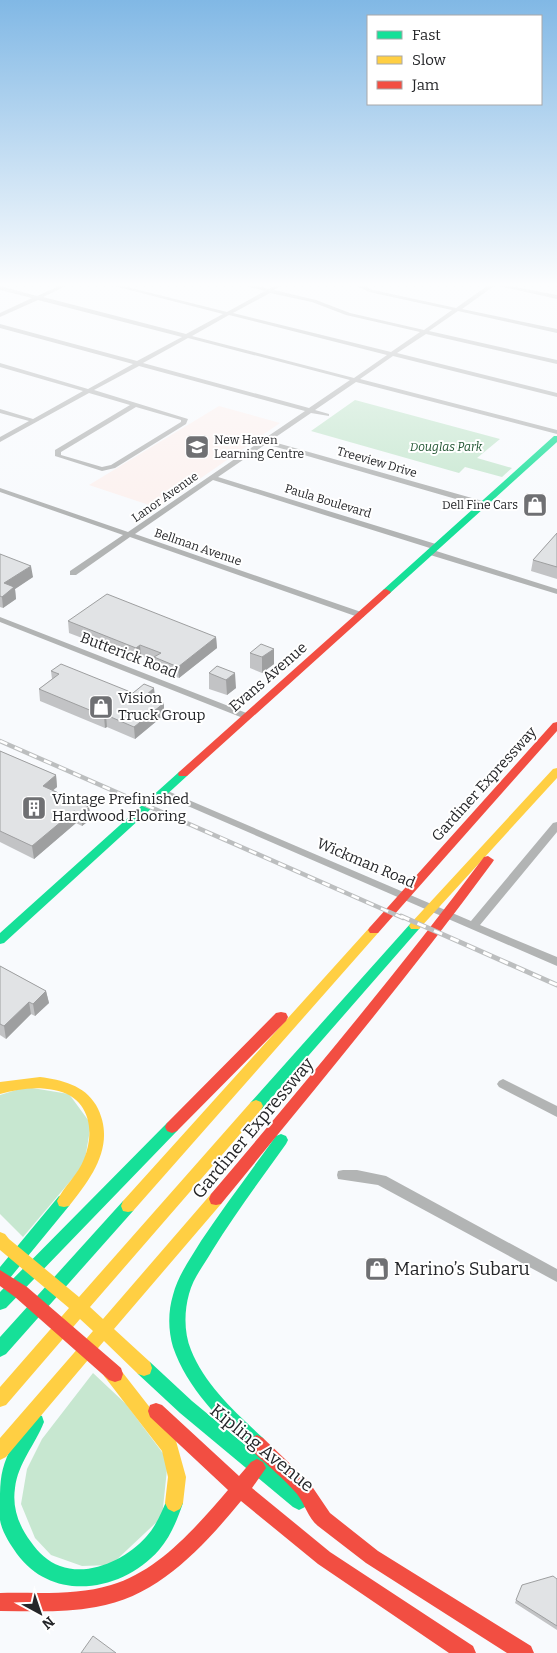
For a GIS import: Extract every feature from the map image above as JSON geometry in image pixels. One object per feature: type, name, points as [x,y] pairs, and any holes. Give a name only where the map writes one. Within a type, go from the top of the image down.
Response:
[{"type":"main road","name":"Evans Avenue","points":[[0,940],[246,716],[361,616],[557,438]]},
{"type":"main road","name":"Gardiner Expressway","points":[[0,1349],[557,725]]},
{"type":"main road","name":"Gardiner Expressway","points":[[0,1399],[444,892],[518,815],[557,771]]},
{"type":"main road","name":"Gardiner Expressway","points":[[0,1451],[336,1057],[462,898],[518,815]]},
{"type":"main road","name":"Gardiner Expressway","points":[[0,1303],[255,1042],[373,930]]},
{"type":"main road","points":[[324,1520],[303,1488],[241,1429],[214,1400],[195,1374],[184,1355],[176,1312],[180,1295],[190,1273],[213,1236],[293,1123],[336,1057]]},
{"type":"main road","points":[[0,1088],[19,1082],[35,1081],[64,1087],[82,1098],[92,1111],[98,1124],[92,1162],[82,1179],[0,1278],[21,1292],[110,1370],[240,1489],[324,1558],[466,1653]]},
{"type":"main road","name":"Kipling Avenue","points":[[1,1241],[71,1301],[186,1408],[257,1468],[372,1557],[524,1653]]},
{"type":"main road","points":[[63,1376],[18,1454],[6,1487],[5,1503],[9,1522],[18,1542],[28,1555],[52,1573],[65,1578],[86,1580],[111,1574],[128,1565],[156,1542],[170,1518],[178,1490],[176,1460],[170,1447],[110,1370]]},
{"type":"main road","points":[[0,1602],[76,1600],[108,1596],[146,1580],[168,1566],[187,1548],[257,1468]]},
{"type":"street","points":[[0,440],[138,363]]},
{"type":"street","points":[[139,363],[327,415]]},
{"type":"street","points":[[291,363],[557,432]]},
{"type":"street","name":"Lanor Avenue","points":[[74,573],[380,363]]},
{"type":"street","points":[[430,363],[557,395]]},
{"type":"street","points":[[0,365],[89,390],[136,404],[185,419],[184,423],[112,467],[102,469],[58,456],[57,451],[136,404]]},
{"type":"street","points":[[0,411],[34,421]]},
{"type":"street","name":"Treeview Drive","points":[[264,442],[483,504]]},
{"type":"street","name":"Paula Boulevard","points":[[212,477],[557,592]]},
{"type":"street","name":"Bellman Avenue","points":[[0,490],[361,616]]},
{"type":"street","name":"Butterick Road","points":[[1,619],[246,716]]},
{"type":"street","name":"Wickman Road","points":[[163,792],[557,962]]},
{"type":"street","points":[[473,926],[557,825]]},
{"type":"street","points":[[503,1084],[557,1112]]},
{"type":"street","points":[[343,1175],[357,1175],[380,1180],[557,1276]]},
{"type":"shaded area","name":"New Haven Learning Centre","points":[[219,406],[280,423],[158,508],[89,485]]},
{"type":"green space","name":"Douglas Park","points":[[355,400],[500,439],[477,458],[512,468],[502,477],[465,467],[459,473],[311,431]]},
{"type":"green space","points":[[26,1087],[69,1094],[91,1124],[84,1165],[23,1237],[0,1214],[0,1095]]},
{"type":"green space","points":[[93,1373],[126,1404],[168,1460],[162,1517],[111,1565],[82,1566],[51,1555],[35,1538],[21,1504],[27,1469],[42,1439]]},
{"type":"building","points":[[557,533],[557,567],[533,560]]},
{"type":"building","points":[[0,554],[31,566],[4,583],[14,587],[2,597],[0,596]]},
{"type":"building","points":[[107,594],[216,637],[178,667],[154,657],[161,653],[140,645],[136,648],[68,621]]},
{"type":"building","points":[[261,644],[274,649],[262,657],[250,653]]},
{"type":"building","name":"Vision Truck Group","points":[[61,664],[133,693],[144,684],[154,688],[145,696],[164,703],[134,727],[106,715],[104,716],[39,689],[59,674],[51,671]]},
{"type":"building","points":[[217,666],[235,673],[226,680],[209,673]]},
{"type":"building","name":"Vintage Prefinished Hardwood Flooring","points":[[0,751],[56,775],[43,786],[89,807],[81,814],[74,811],[32,846],[0,831]]},
{"type":"building","points":[[0,966],[46,991],[33,1004],[29,1002],[4,1026],[0,1024]]},
{"type":"building","points":[[553,1576],[557,1579],[557,1626],[516,1600],[522,1585]]},
{"type":"building","points":[[93,1636],[116,1653],[81,1653]]},
{"type":"railway","points":[[0,741],[403,918]]},
{"type":"railway","points":[[401,916],[557,985]]},
{"type":"traffic: fast","points":[[386,592],[557,438]]},
{"type":"traffic: fast","points":[[0,940],[183,774]]},
{"type":"traffic: fast","points":[[256,1106],[415,926]]},
{"type":"traffic: fast","points":[[0,1303],[172,1127]]},
{"type":"traffic: fast","points":[[257,1444],[207,1392],[191,1368],[180,1341],[177,1325],[178,1308],[188,1276],[232,1208],[281,1140]]},
{"type":"traffic: fast","points":[[0,1279],[64,1201]]},
{"type":"traffic: fast","points":[[0,1349],[128,1206]]},
{"type":"traffic: fast","points":[[144,1368],[186,1407],[299,1501]]},
{"type":"traffic: fast","points":[[36,1422],[18,1453],[11,1470],[6,1487],[5,1501],[12,1529],[19,1541],[33,1559],[47,1569],[56,1574],[70,1577],[89,1577],[118,1569],[143,1554],[153,1543],[169,1518],[174,1503]]},
{"type":"traffic: slow","points":[[415,926],[557,771]]},
{"type":"traffic: slow","points":[[128,1206],[374,930]]},
{"type":"traffic: slow","points":[[0,1088],[26,1083],[54,1084],[78,1094],[87,1103],[94,1115],[98,1134],[94,1153],[79,1182],[64,1201]]},
{"type":"traffic: slow","points":[[0,1399],[256,1106]]},
{"type":"traffic: slow","points":[[0,1451],[216,1199]]},
{"type":"traffic: slow","points":[[0,1239],[3,1243]]},
{"type":"traffic: slow","points":[[0,1241],[78,1306],[144,1368]]},
{"type":"traffic: slow","points":[[110,1370],[170,1447],[177,1477],[174,1503]]},
{"type":"traffic: jam","points":[[183,774],[386,592]]},
{"type":"traffic: jam","points":[[374,930],[557,725]]},
{"type":"traffic: jam","points":[[216,1199],[346,1042],[488,860]]},
{"type":"traffic: jam","points":[[172,1127],[281,1017]]},
{"type":"traffic: jam","points":[[0,1277],[21,1292],[115,1374]]},
{"type":"traffic: jam","points":[[156,1411],[240,1489],[324,1558],[466,1653]]},
{"type":"traffic: jam","points":[[257,1444],[303,1488],[324,1520]]},
{"type":"traffic: jam","points":[[0,1602],[83,1600],[110,1595],[132,1587],[153,1575],[192,1543],[257,1468]]},
{"type":"traffic: jam","points":[[319,1516],[372,1557],[524,1653]]},
{"type":"place","name":"New Haven Learning Centre","points":[[197,447]]},
{"type":"place","name":"Dell Fine Cars","points":[[535,505]]},
{"type":"place","name":"Vision Truck Group","points":[[101,707]]},
{"type":"place","name":"Vintage Prefinished Hardwood Flooring","points":[[34,808]]},
{"type":"place","name":"Marino’s Subaru","points":[[377,1269]]}]
